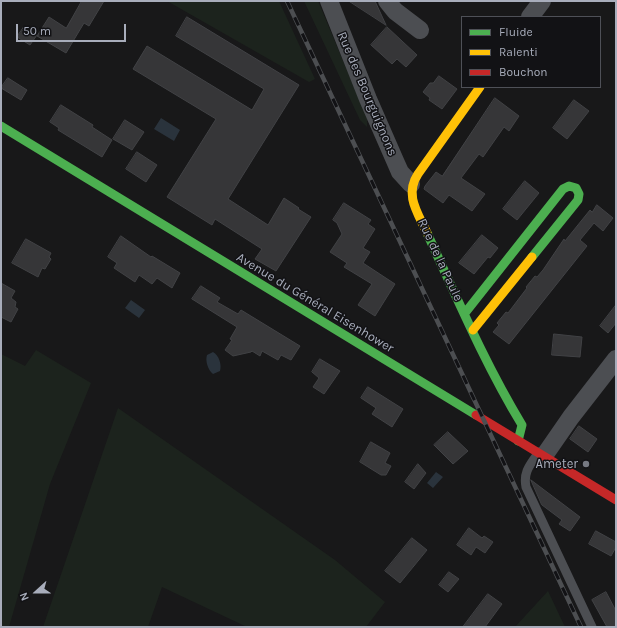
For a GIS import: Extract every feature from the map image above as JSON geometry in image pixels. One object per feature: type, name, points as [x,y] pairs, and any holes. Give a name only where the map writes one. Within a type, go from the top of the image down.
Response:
[{"type":"street","name":"Rue des Bourguignons","points":[[328,1],[400,172],[411,184]]},
{"type":"street","points":[[387,1],[395,11],[420,30]]},
{"type":"street","points":[[531,16],[542,1]]},
{"type":"street","points":[[411,184],[479,88]]},
{"type":"street","name":"Avenue du Général Eisenhower","points":[[1,126],[616,500]]},
{"type":"street","name":"Rue de la Paule","points":[[411,184],[414,204],[503,394],[522,426],[518,441]]},
{"type":"street","points":[[465,313],[563,189],[570,186],[576,188],[580,194],[578,200],[473,330]]},
{"type":"street","points":[[541,454],[616,359]]},
{"type":"lane","points":[[541,454],[526,472],[524,479],[526,487],[592,627]]},
{"type":"shaded area","points":[[167,1],[279,1],[315,79],[309,82]]},
{"type":"shaded area","points":[[304,1],[318,1],[367,118],[367,127],[360,120]]},
{"type":"shaded area","points":[[161,118],[180,130],[174,141],[154,129]]},
{"type":"shaded area","points":[[131,300],[145,310],[139,318],[125,308]]},
{"type":"shaded area","points":[[36,350],[91,383],[50,484],[9,627],[1,627],[1,354],[25,366]]},
{"type":"shaded area","points":[[213,352],[220,360],[221,366],[220,371],[213,374],[208,368],[206,360],[207,355]]},
{"type":"shaded area","points":[[118,408],[335,560],[385,602],[366,627],[247,627],[162,587],[148,627],[43,627]]},
{"type":"shaded area","points":[[436,472],[443,477],[433,488],[427,483]]},
{"type":"shaded area","points":[[548,591],[565,627],[515,627]]},
{"type":"building","points":[[82,1],[104,1],[89,26],[84,23],[66,53],[37,36],[49,17],[66,28]]},
{"type":"building","points":[[349,1],[375,1],[386,25]]},
{"type":"building","points":[[187,17],[299,85],[228,199],[268,225],[284,198],[311,217],[276,271],[255,259],[262,249],[215,219],[212,225],[167,197],[216,119],[133,69],[147,46],[252,110],[264,89],[176,36]]},
{"type":"building","points":[[24,27],[37,35],[30,45],[17,37]]},
{"type":"building","points":[[387,27],[417,55],[406,67],[397,59],[392,64],[371,45]]},
{"type":"building","points":[[439,76],[457,89],[442,109],[429,100],[430,98],[423,92],[430,83],[433,83]]},
{"type":"building","points":[[8,78],[27,90],[21,100],[1,88]]},
{"type":"building","points":[[495,98],[519,116],[509,131],[504,127],[483,157],[479,154],[461,178],[485,194],[472,211],[449,195],[443,203],[424,189],[425,186],[436,172],[442,176]]},
{"type":"building","points":[[574,100],[589,111],[567,139],[553,128]]},
{"type":"building","points":[[61,105],[93,125],[92,127],[112,140],[102,157],[58,130],[59,128],[50,122]]},
{"type":"building","points":[[125,120],[144,132],[132,150],[113,139]]},
{"type":"building","points":[[137,152],[157,165],[146,182],[126,169]]},
{"type":"building","points":[[525,181],[539,193],[517,220],[503,209]]},
{"type":"building","points":[[344,203],[371,220],[368,224],[375,229],[363,248],[370,252],[363,263],[395,284],[375,316],[358,305],[372,284],[344,267],[347,263],[330,252],[342,234],[337,223],[333,220]]},
{"type":"building","points":[[597,205],[613,218],[603,231],[594,223],[580,240],[587,246],[509,344],[493,332],[499,325],[497,323],[506,312],[508,313],[535,276],[537,277],[543,270],[564,239],[565,241],[590,210],[592,212]]},
{"type":"building","points":[[482,235],[498,248],[490,258],[488,257],[474,274],[459,263]]},
{"type":"building","points":[[121,236],[151,257],[152,256],[180,273],[172,288],[157,278],[152,284],[139,275],[135,282],[114,268],[117,263],[108,257]]},
{"type":"building","points":[[26,239],[51,253],[49,257],[51,259],[45,269],[42,268],[38,277],[12,263]]},
{"type":"building","points":[[1,283],[15,291],[11,298],[16,302],[15,307],[18,309],[11,322],[1,317]]},
{"type":"building","points":[[201,286],[220,298],[217,302],[238,314],[241,310],[300,346],[291,360],[281,355],[278,360],[262,351],[260,356],[252,351],[233,356],[225,350],[232,340],[230,339],[237,327],[192,299]]},
{"type":"building","points":[[616,305],[616,323],[608,333],[600,326]]},
{"type":"building","points":[[554,334],[582,337],[580,357],[552,355]]},
{"type":"building","points":[[320,359],[340,371],[324,394],[313,387],[319,378],[312,372]]},
{"type":"building","points":[[368,387],[403,409],[392,427],[372,414],[376,408],[361,398]]},
{"type":"building","points":[[579,426],[597,439],[588,452],[570,439]]},
{"type":"building","points":[[448,432],[468,451],[453,464],[434,445]]},
{"type":"building","points":[[371,442],[390,453],[385,463],[391,466],[386,475],[381,475],[360,462]]},
{"type":"building","points":[[418,464],[426,473],[414,489],[405,482]]},
{"type":"building","points":[[531,480],[580,517],[570,531],[559,524],[562,520],[542,505]]},
{"type":"building","points":[[469,528],[482,538],[484,536],[493,542],[485,553],[476,547],[471,555],[457,545]]},
{"type":"building","points":[[596,531],[616,542],[616,547],[611,556],[589,544]]},
{"type":"building","points":[[412,538],[427,550],[400,583],[385,571]]},
{"type":"building","points":[[449,572],[459,579],[448,592],[439,585]]},
{"type":"building","points":[[606,592],[616,611],[616,627],[607,627],[592,600]]},
{"type":"building","points":[[488,594],[502,604],[485,627],[463,627]]},
{"type":"railway","points":[[287,1],[581,627]]},
{"type":"traffic: fast","points":[[1,126],[476,415]]},
{"type":"traffic: fast","points":[[465,313],[563,189],[569,186],[576,188],[579,194],[578,200],[532,257]]},
{"type":"traffic: fast","points":[[427,233],[484,355],[522,425],[518,441]]},
{"type":"traffic: slow","points":[[427,233],[412,197],[414,182],[418,174],[479,88]]},
{"type":"traffic: slow","points":[[473,330],[532,257]]},
{"type":"traffic: jam","points":[[476,415],[616,500]]},
{"type":"place","name":"Ameter","points":[[586,464]]}]
